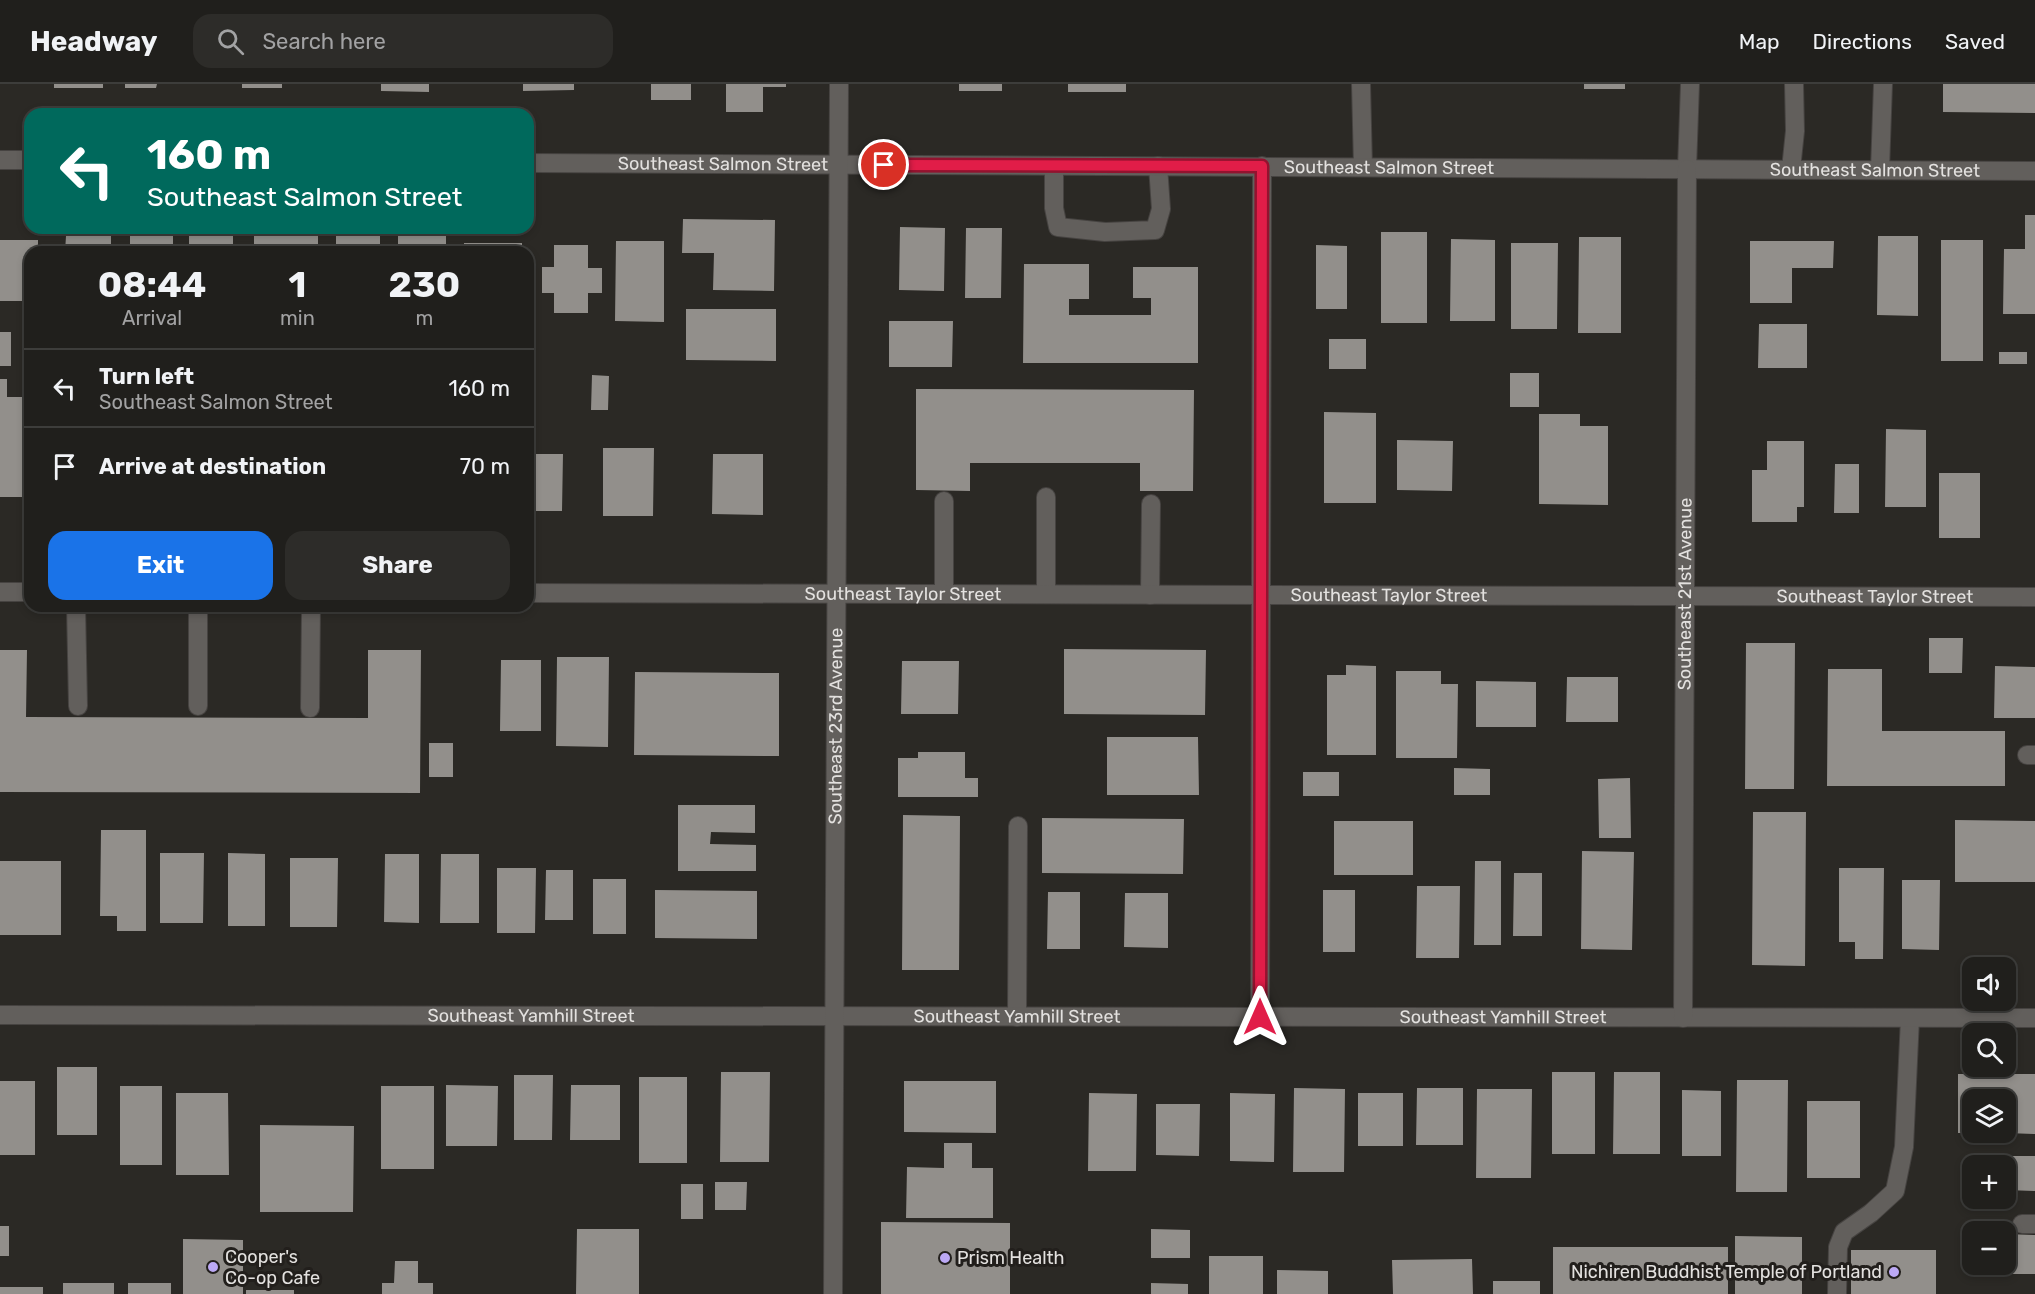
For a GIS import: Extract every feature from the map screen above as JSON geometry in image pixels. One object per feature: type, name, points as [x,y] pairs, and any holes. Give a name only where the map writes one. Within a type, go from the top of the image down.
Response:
[{"type":"street","name":"Southeast 23rd Avenue","points":[[833,1294],[839,84]]},
{"type":"street","points":[[1361,84],[1363,167]]},
{"type":"street","name":"Southeast 21st Avenue","points":[[1683,1018],[1687,169],[1690,84]]},
{"type":"street","points":[[1791,170],[1795,131],[1794,84]]},
{"type":"street","points":[[1880,170],[1883,84]]},
{"type":"street","points":[[0,160],[24,160]]},
{"type":"street","name":"Southeast Salmon Street","points":[[534,163],[2035,171]]},
{"type":"street","points":[[1054,166],[1054,208],[1058,227],[1105,232],[1155,230],[1161,209],[1158,166]]},
{"type":"street","points":[[1260,1017],[1262,166]]},
{"type":"street","points":[[1046,497],[1046,594]]},
{"type":"street","points":[[944,501],[944,594]]},
{"type":"street","points":[[1150,595],[1151,504]]},
{"type":"street","points":[[0,592],[24,592]]},
{"type":"street","name":"Southeast Taylor Street","points":[[534,593],[2035,597]]},
{"type":"street","points":[[76,612],[78,706]]},
{"type":"street","points":[[198,612],[198,706]]},
{"type":"street","points":[[310,708],[311,612]]},
{"type":"street","points":[[1017,1017],[1018,825]]},
{"type":"street","name":"Southeast Yamhill Street","points":[[0,1015],[2035,1018]]},
{"type":"street","points":[[1837,1294],[1838,1247],[1844,1232],[1872,1213],[1895,1191],[1904,1147],[1910,1018]]},
{"type":"building","points":[[54,84],[103,84],[103,88],[54,88]]},
{"type":"building","points":[[125,84],[157,84],[156,88],[125,88]]},
{"type":"building","points":[[242,84],[282,84],[282,88],[242,88]]},
{"type":"building","points":[[381,84],[429,84],[429,92],[381,91]]},
{"type":"building","points":[[523,84],[574,84],[574,90],[523,91]]},
{"type":"building","points":[[651,84],[691,84],[691,100],[651,100]]},
{"type":"building","points":[[726,84],[786,84],[786,87],[763,87],[763,112],[726,112]]},
{"type":"building","points":[[959,84],[1002,84],[1002,91],[959,91]]},
{"type":"building","points":[[1068,84],[1126,84],[1126,92],[1068,92]]},
{"type":"building","points":[[1584,84],[1625,84],[1625,89],[1584,89]]},
{"type":"building","points":[[1943,84],[2035,84],[2035,113],[1943,112]]},
{"type":"building","points":[[2025,215],[2035,215],[2035,314],[2003,314],[2004,249],[2025,249]]},
{"type":"building","points":[[683,219],[775,220],[774,291],[713,290],[714,253],[682,253]]},
{"type":"building","points":[[900,227],[945,228],[944,291],[899,290]]},
{"type":"building","points":[[966,228],[1002,228],[1001,298],[965,298]]},
{"type":"building","points":[[1381,232],[1427,232],[1427,323],[1381,323]]},
{"type":"building","points":[[130,234],[173,234],[173,246],[130,246]]},
{"type":"building","points":[[189,234],[233,234],[233,246],[189,246]]},
{"type":"building","points":[[254,234],[318,234],[318,246],[254,246]]},
{"type":"building","points":[[336,234],[380,234],[380,246],[336,246]]},
{"type":"building","points":[[398,235],[446,235],[446,246],[398,246]]},
{"type":"building","points":[[66,236],[111,236],[111,246],[65,246]]},
{"type":"building","points":[[1878,236],[1918,236],[1918,316],[1877,315]]},
{"type":"building","points":[[1579,237],[1621,237],[1621,333],[1578,333]]},
{"type":"building","points":[[1451,239],[1495,240],[1495,321],[1450,321]]},
{"type":"building","points":[[0,240],[38,240],[38,246],[24,246],[24,301],[0,301]]},
{"type":"building","points":[[1941,240],[1983,240],[1983,361],[1941,361]]},
{"type":"building","points":[[616,241],[664,241],[664,322],[615,321]]},
{"type":"building","points":[[1750,241],[1834,241],[1833,268],[1792,268],[1792,303],[1750,303]]},
{"type":"building","points":[[464,243],[522,243],[522,246],[464,246]]},
{"type":"building","points":[[1511,243],[1558,243],[1557,329],[1511,329]]},
{"type":"building","points":[[554,245],[588,245],[588,268],[602,268],[602,293],[588,293],[588,313],[554,313],[554,293],[542,293],[542,267],[554,267]]},
{"type":"building","points":[[1316,245],[1347,246],[1347,309],[1316,309]]},
{"type":"building","points":[[1024,264],[1089,264],[1089,299],[1069,299],[1069,315],[1151,315],[1151,298],[1133,298],[1133,267],[1198,267],[1198,363],[1023,363]]},
{"type":"building","points":[[686,309],[776,309],[776,361],[686,360]]},
{"type":"building","points":[[889,321],[953,321],[952,367],[889,367]]},
{"type":"building","points":[[1759,324],[1807,324],[1807,368],[1758,368]]},
{"type":"building","points":[[0,332],[11,332],[11,366],[0,366]]},
{"type":"building","points":[[1329,339],[1366,339],[1366,369],[1329,369]]},
{"type":"building","points":[[1999,352],[2027,352],[2027,364],[1999,364]]},
{"type":"building","points":[[1510,373],[1539,373],[1539,407],[1510,407]]},
{"type":"building","points":[[592,375],[609,376],[608,410],[591,410]]},
{"type":"building","points":[[0,379],[7,379],[7,397],[24,397],[24,497],[0,497]]},
{"type":"building","points":[[916,389],[1194,390],[1193,491],[1140,491],[1140,463],[970,463],[970,491],[916,490]]},
{"type":"building","points":[[1324,412],[1376,413],[1376,503],[1324,503]]},
{"type":"building","points":[[1539,414],[1580,414],[1580,426],[1608,426],[1608,505],[1539,504]]},
{"type":"building","points":[[1886,429],[1926,430],[1926,507],[1885,507]]},
{"type":"building","points":[[1397,440],[1453,441],[1452,491],[1397,490]]},
{"type":"building","points":[[1767,441],[1804,441],[1804,507],[1797,507],[1797,522],[1752,522],[1752,470],[1767,470]]},
{"type":"building","points":[[603,448],[654,448],[653,516],[603,516]]},
{"type":"building","points":[[534,454],[563,454],[562,511],[534,511]]},
{"type":"building","points":[[713,454],[763,454],[763,515],[712,514]]},
{"type":"building","points":[[1835,464],[1859,464],[1859,513],[1834,513]]},
{"type":"building","points":[[1939,473],[1980,473],[1980,538],[1939,538]]},
{"type":"building","points":[[1929,638],[1963,638],[1962,673],[1929,673]]},
{"type":"building","points":[[1746,643],[1795,643],[1794,789],[1745,789]]},
{"type":"building","points":[[1064,649],[1206,650],[1205,715],[1064,714]]},
{"type":"building","points":[[0,650],[27,650],[26,717],[368,718],[368,650],[421,650],[420,793],[0,792]]},
{"type":"building","points":[[557,657],[609,657],[608,747],[556,746]]},
{"type":"building","points":[[501,660],[541,660],[541,731],[500,731]]},
{"type":"building","points":[[902,661],[959,661],[958,714],[901,714]]},
{"type":"building","points":[[1346,665],[1376,666],[1376,755],[1327,755],[1327,675],[1346,675]]},
{"type":"building","points":[[1995,666],[2035,667],[2035,718],[1994,718]]},
{"type":"building","points":[[1828,669],[1882,669],[1882,731],[2005,731],[2005,786],[1827,786]]},
{"type":"building","points":[[1396,671],[1441,671],[1441,684],[1458,684],[1457,758],[1396,758]]},
{"type":"building","points":[[635,672],[779,673],[779,756],[634,755]]},
{"type":"building","points":[[1567,677],[1618,677],[1618,722],[1566,722]]},
{"type":"building","points":[[1476,681],[1536,682],[1536,727],[1476,727]]},
{"type":"building","points":[[1107,737],[1198,737],[1199,795],[1107,795]]},
{"type":"building","points":[[429,743],[453,743],[453,777],[429,777]]},
{"type":"building","points":[[918,752],[965,752],[965,778],[978,778],[978,797],[898,797],[898,758],[918,758]]},
{"type":"building","points":[[1454,768],[1490,769],[1490,795],[1454,795]]},
{"type":"building","points":[[1303,772],[1339,772],[1339,796],[1303,796]]},
{"type":"building","points":[[1630,778],[1631,838],[1599,838],[1598,779]]},
{"type":"building","points":[[678,805],[755,805],[755,833],[711,832],[710,844],[756,845],[756,871],[678,871]]},
{"type":"building","points":[[1753,812],[1806,812],[1805,966],[1752,965]]},
{"type":"building","points":[[903,815],[960,816],[959,970],[902,970]]},
{"type":"building","points":[[1042,818],[1184,819],[1183,874],[1042,873]]},
{"type":"building","points":[[1955,820],[2035,821],[2035,882],[1955,882]]},
{"type":"building","points":[[1334,821],[1413,821],[1413,875],[1334,875]]},
{"type":"building","points":[[101,830],[146,830],[146,931],[117,931],[117,916],[100,916]]},
{"type":"building","points":[[1582,851],[1634,852],[1632,950],[1581,949]]},
{"type":"building","points":[[160,853],[204,853],[203,923],[160,923]]},
{"type":"building","points":[[228,853],[265,854],[265,926],[228,926]]},
{"type":"building","points":[[385,854],[419,854],[419,923],[384,922]]},
{"type":"building","points":[[441,854],[479,854],[479,923],[440,923]]},
{"type":"building","points":[[290,858],[338,858],[337,927],[290,927]]},
{"type":"building","points":[[0,861],[61,861],[61,935],[0,935]]},
{"type":"building","points":[[1475,861],[1501,861],[1501,945],[1474,945]]},
{"type":"building","points":[[497,868],[536,868],[535,933],[497,933]]},
{"type":"building","points":[[1839,868],[1884,868],[1883,959],[1855,959],[1855,942],[1839,942]]},
{"type":"building","points":[[546,870],[573,870],[573,920],[545,920]]},
{"type":"building","points":[[1514,873],[1542,873],[1542,936],[1513,936]]},
{"type":"building","points":[[593,879],[626,879],[626,934],[593,934]]},
{"type":"building","points":[[1902,880],[1940,880],[1939,950],[1902,949]]},
{"type":"building","points":[[1417,886],[1460,886],[1459,958],[1416,958]]},
{"type":"building","points":[[655,890],[757,891],[757,939],[655,938]]},
{"type":"building","points":[[1323,890],[1355,890],[1355,952],[1323,952]]},
{"type":"building","points":[[1048,892],[1080,892],[1080,949],[1047,949]]},
{"type":"building","points":[[1125,893],[1168,893],[1168,948],[1124,947]]},
{"type":"building","points":[[57,1067],[97,1067],[97,1135],[57,1135]]},
{"type":"building","points":[[721,1072],[770,1072],[769,1162],[720,1162]]},
{"type":"building","points":[[1552,1072],[1595,1072],[1595,1154],[1552,1154]]},
{"type":"building","points":[[1614,1072],[1660,1072],[1660,1154],[1613,1154]]},
{"type":"building","points":[[1958,1074],[1962,1074],[1962,1077],[2016,1077],[2016,1074],[2035,1074],[2035,1134],[2016,1133],[2016,1089],[1962,1089],[1962,1133],[1958,1133]]},
{"type":"building","points":[[514,1075],[553,1075],[552,1140],[514,1140]]},
{"type":"building","points":[[639,1077],[687,1077],[687,1163],[639,1163]]},
{"type":"building","points":[[1737,1080],[1788,1080],[1787,1192],[1736,1192]]},
{"type":"building","points":[[0,1081],[35,1081],[35,1155],[0,1155]]},
{"type":"building","points":[[904,1081],[996,1081],[996,1133],[904,1132]]},
{"type":"building","points":[[446,1085],[498,1086],[497,1146],[446,1146]]},
{"type":"building","points":[[571,1085],[620,1085],[620,1140],[570,1140]]},
{"type":"building","points":[[120,1086],[162,1086],[162,1165],[120,1165]]},
{"type":"building","points":[[381,1086],[434,1086],[434,1169],[381,1169]]},
{"type":"building","points":[[1294,1088],[1345,1089],[1344,1172],[1293,1172]]},
{"type":"building","points":[[1417,1088],[1463,1088],[1463,1145],[1416,1145]]},
{"type":"building","points":[[1477,1089],[1532,1089],[1531,1178],[1476,1178]]},
{"type":"building","points":[[1682,1090],[1721,1091],[1721,1156],[1682,1156]]},
{"type":"building","points":[[176,1093],[228,1093],[229,1175],[176,1175]]},
{"type":"building","points":[[1089,1093],[1137,1094],[1136,1171],[1088,1171]]},
{"type":"building","points":[[1230,1093],[1275,1094],[1274,1162],[1230,1161]]},
{"type":"building","points":[[1358,1093],[1403,1093],[1403,1146],[1358,1146]]},
{"type":"building","points":[[1807,1101],[1860,1101],[1860,1178],[1807,1178]]},
{"type":"building","points":[[1156,1104],[1200,1104],[1199,1156],[1156,1155]]},
{"type":"building","points":[[260,1125],[354,1126],[353,1212],[260,1212]]},
{"type":"building","points":[[944,1143],[972,1143],[972,1168],[993,1168],[993,1218],[906,1218],[907,1167],[944,1168]]},
{"type":"building","points":[[2016,1156],[2035,1156],[2035,1191],[2016,1190]]},
{"type":"building","points":[[715,1182],[747,1182],[746,1210],[715,1210]]},
{"type":"building","points":[[681,1184],[703,1184],[703,1219],[681,1219]]},
{"type":"building","name":"Prism Health","points":[[881,1222],[1010,1223],[1010,1294],[881,1294]]},
{"type":"building","points":[[0,1226],[9,1226],[9,1256],[0,1256]]},
{"type":"building","points":[[577,1229],[639,1229],[639,1294],[576,1294]]},
{"type":"building","points":[[1151,1229],[1190,1230],[1190,1258],[1151,1258]]},
{"type":"building","points":[[2016,1234],[2035,1235],[2035,1274],[2016,1274]]},
{"type":"building","points":[[1735,1236],[1802,1237],[1802,1294],[1735,1294]]},
{"type":"building","name":"Cooper's Co-op Cafe","points":[[183,1239],[243,1240],[243,1294],[183,1294]]},
{"type":"building","points":[[1553,1247],[1728,1247],[1728,1294],[1553,1294]]},
{"type":"building","name":"Nichiren Buddhist Temple of Portland","points":[[1851,1250],[1936,1250],[1936,1294],[1851,1294]]},
{"type":"building","points":[[1209,1256],[1263,1256],[1263,1294],[1209,1294]]},
{"type":"building","points":[[1472,1259],[1473,1294],[1393,1294],[1392,1260]]},
{"type":"building","points":[[395,1261],[418,1261],[418,1283],[433,1283],[433,1294],[382,1294],[382,1283],[394,1283]]},
{"type":"building","points":[[1277,1270],[1328,1271],[1328,1294],[1277,1294]]},
{"type":"building","points":[[1493,1281],[1540,1281],[1540,1294],[1493,1294]]},
{"type":"building","points":[[63,1283],[114,1283],[114,1294],[63,1294]]},
{"type":"building","points":[[128,1283],[171,1283],[171,1294],[128,1294]]},
{"type":"building","points":[[1151,1283],[1188,1284],[1188,1294],[1151,1294]]},
{"type":"building","points":[[0,1287],[43,1287],[43,1294],[0,1294]]},
{"type":"building","points":[[246,1290],[294,1290],[294,1294],[246,1294]]},
{"type":"place","name":"Prism Health","points":[[945,1258]]},
{"type":"place","name":"Cooper's Co-op Cafe","points":[[213,1267]]},
{"type":"place","name":"Nichiren Buddhist Temple of Portland","points":[[1894,1272]]},
{"type":"route","points":[[884,165],[1262,166],[1260,1017]]}]
